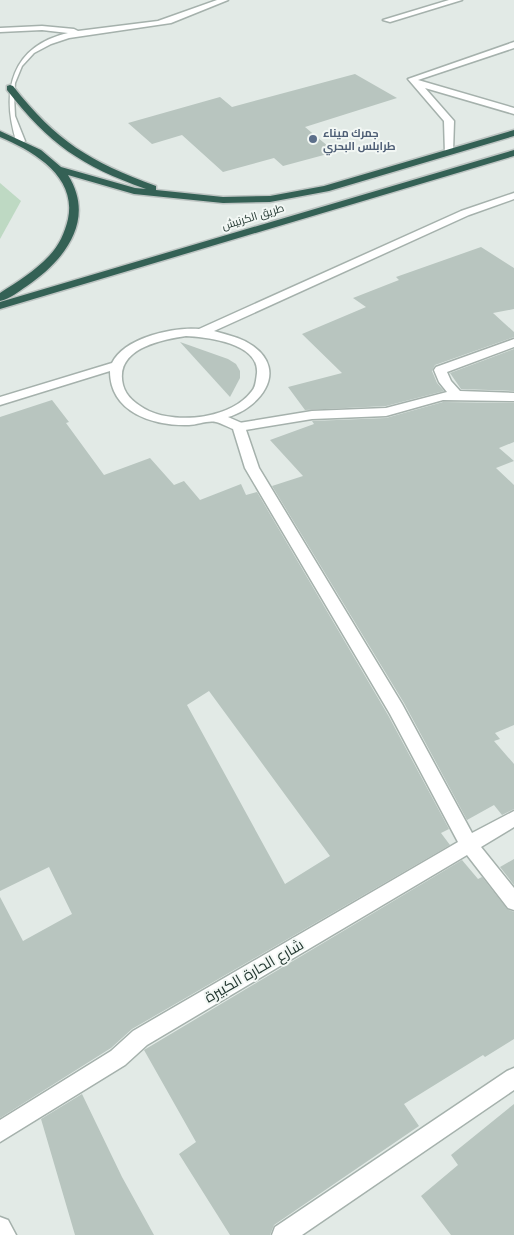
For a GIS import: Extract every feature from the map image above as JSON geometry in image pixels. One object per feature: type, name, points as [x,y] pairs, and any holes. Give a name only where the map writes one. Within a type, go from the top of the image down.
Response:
[{"type":"highway","points":[[10,88],[30,114],[57,140],[91,161],[148,187],[177,197]]},
{"type":"highway","name":"طريق الكرنيش","points":[[61,170],[134,191],[177,197],[238,200],[270,199],[325,189],[514,133]]},
{"type":"highway","points":[[0,134],[20,141],[61,170],[74,194],[74,222],[60,250],[31,279],[0,298]]},
{"type":"highway","name":"طريق الكرنيش","points":[[0,306],[514,153]]},
{"type":"street","points":[[41,44],[83,32],[164,22],[224,0]]},
{"type":"street","points":[[387,20],[458,0]]},
{"type":"street","points":[[0,30],[24,28],[83,32]]},
{"type":"street","points":[[20,141],[10,116],[8,104],[10,88],[17,67],[23,58],[45,39],[42,33],[24,28]]},
{"type":"street","points":[[448,152],[449,121],[412,81],[415,77],[514,46]]},
{"type":"street","points":[[415,83],[514,111]]},
{"type":"street","points":[[203,332],[465,213],[514,196]]},
{"type":"street","points":[[203,332],[220,335],[247,347],[256,356],[263,370],[262,384],[253,398],[238,409],[216,417],[192,421],[168,420],[145,414],[128,404],[118,391],[115,376],[118,365],[126,354],[138,345],[153,338],[169,334],[203,332]]},
{"type":"street","points":[[456,395],[445,382],[440,370],[514,343]]},
{"type":"street","points":[[0,401],[118,365]]},
{"type":"street","points":[[216,417],[239,426],[312,415],[386,412],[430,401],[441,396],[514,397]]},
{"type":"street","points":[[239,426],[252,468],[396,710],[470,846],[514,902]]},
{"type":"street","name":"شارع الحارة الكبيرة","points":[[0,1132],[118,1058],[140,1038],[470,846],[514,818]]},
{"type":"street","points":[[283,1235],[514,1078]]},
{"type":"street","points":[[0,1228],[5,1235]]},
{"type":"green space","points":[[0,183],[21,201],[0,239]]},
{"type":"building","points":[[355,74],[397,98],[305,127],[335,152],[283,166],[274,158],[223,172],[182,135],[152,144],[128,123],[220,97],[232,107]]},
{"type":"building","points":[[481,247],[514,268],[514,309],[493,313],[514,332],[514,337],[435,365],[432,371],[437,383],[444,391],[386,406],[305,410],[288,387],[342,373],[302,334],[366,307],[353,298],[399,280],[396,277]]},
{"type":"building","points":[[180,342],[228,359],[236,364],[240,371],[240,378],[230,397]]},
{"type":"building","points":[[514,349],[514,391],[461,389],[450,373]]},
{"type":"building","points":[[52,400],[69,422],[66,423],[104,475],[150,458],[174,485],[184,481],[200,500],[241,484],[246,495],[257,492],[388,715],[449,829],[441,833],[450,845],[132,1029],[111,1048],[0,1118],[0,897],[23,941],[72,914],[49,867],[0,891],[0,417]],"holes":[[[209,691],[330,856],[285,884],[187,705]]]},
{"type":"building","points":[[443,402],[514,403],[514,442],[499,448],[514,461],[496,468],[514,485],[514,725],[495,733],[500,739],[494,741],[514,764],[514,809],[502,815],[494,805],[467,820],[404,703],[272,486],[303,476],[270,440],[314,424],[312,421],[386,418]]},
{"type":"building","points":[[514,859],[514,885],[500,867]]},
{"type":"building","points":[[462,860],[478,879],[482,877],[507,909],[514,912],[514,1039],[485,1057],[483,1055],[404,1104],[419,1126],[274,1225],[270,1235],[230,1235],[179,1154],[196,1142],[144,1050]]},
{"type":"building","points":[[82,1094],[122,1177],[154,1235],[75,1235],[41,1119]]},
{"type":"building","points":[[514,1104],[514,1235],[451,1235],[421,1196],[458,1165],[451,1155]]},
{"type":"place","name":"جمرك ميناء طرابلس البحري","points":[[313,139]]}]
